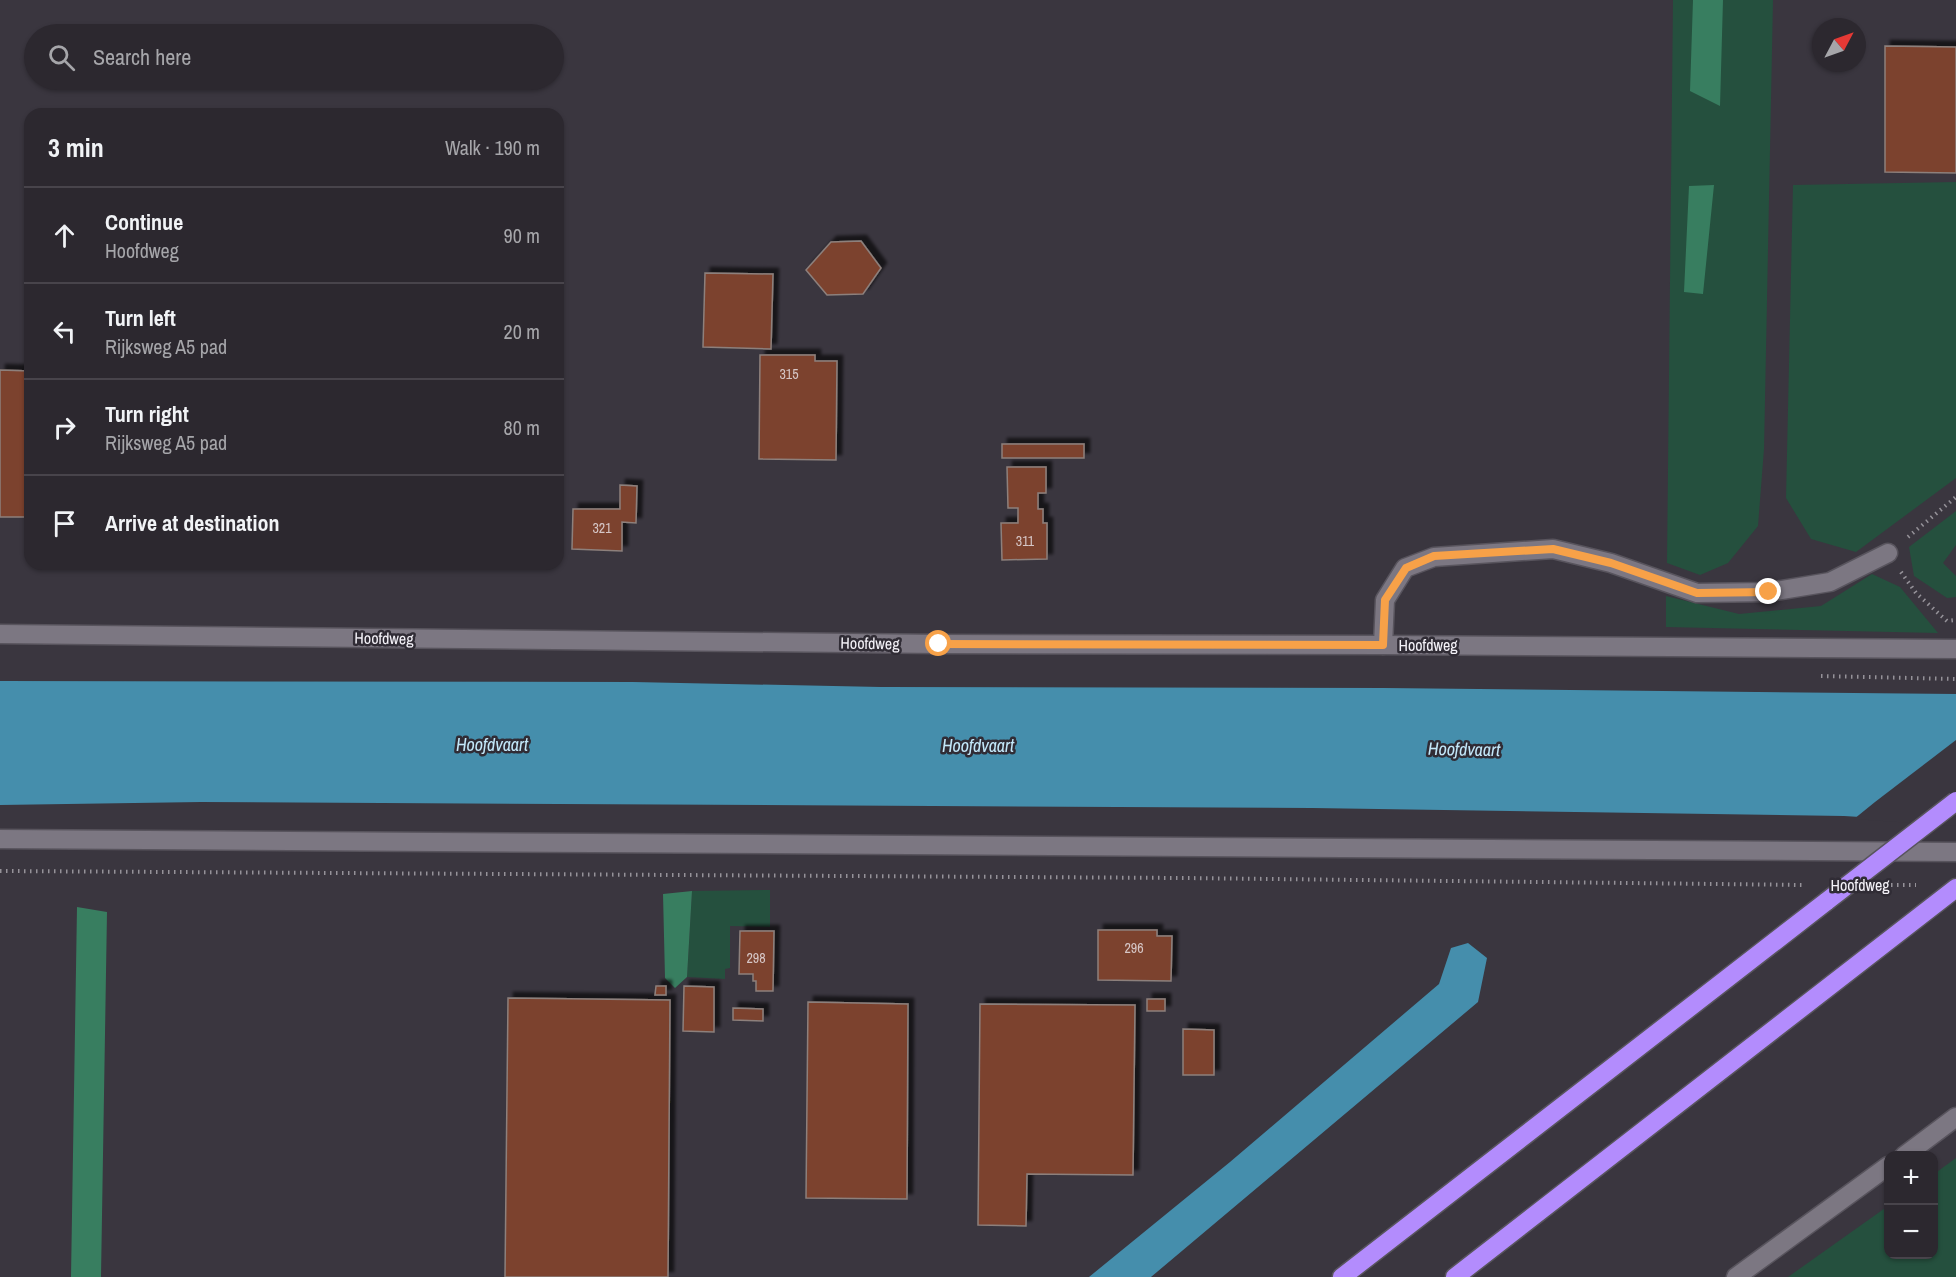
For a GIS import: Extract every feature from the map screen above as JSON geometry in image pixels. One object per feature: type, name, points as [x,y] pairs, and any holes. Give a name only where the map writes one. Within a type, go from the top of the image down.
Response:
[{"type":"highway","points":[[1342,1277],[1956,801]]},
{"type":"highway","points":[[1455,1277],[1956,888]]},
{"type":"street","points":[[1383,645],[1385,600],[1406,568],[1434,556],[1553,549],[1611,563],[1697,593],[1769,592],[1830,582],[1888,553]]},
{"type":"street","name":"Hoofdweg","points":[[0,634],[939,644],[1956,649]]},
{"type":"street","name":"Hoofdweg","points":[[0,839],[1956,852]]},
{"type":"street","points":[[1909,1151],[1956,1117]]},
{"type":"street","points":[[1736,1277],[1884,1170]]},
{"type":"path","points":[[1956,497],[1888,553],[1916,593],[1947,621],[1956,620]]},
{"type":"path","name":"Hoofdweg","points":[[0,871],[1172,878],[1807,885]]},
{"type":"path","name":"Hoofdweg","points":[[1887,885],[1922,885]]},
{"type":"green space","points":[[1673,0],[1773,0],[1764,449],[1758,526],[1728,563],[1700,575],[1667,563]]},
{"type":"green space","points":[[1693,0],[1723,0],[1720,106],[1690,91]]},
{"type":"green space","points":[[1956,182],[1956,478],[1856,552],[1811,539],[1786,498],[1793,185]]},
{"type":"green space","points":[[1714,185],[1703,294],[1684,292],[1689,186]]},
{"type":"green space","points":[[1956,511],[1956,545],[1943,563],[1956,576],[1956,597],[1947,598],[1914,576],[1909,547]]},
{"type":"green space","points":[[1872,574],[1900,587],[1938,633],[1666,627],[1666,596],[1739,614],[1821,606]]},
{"type":"green space","points":[[770,890],[770,927],[730,926],[730,968],[725,969],[725,979],[687,977],[692,891]]},
{"type":"green space","points":[[692,891],[687,977],[675,988],[665,978],[663,894]]},
{"type":"green space","points":[[77,907],[107,912],[101,1277],[71,1277]]},
{"type":"green space","points":[[1956,1158],[1956,1277],[1788,1277],[1884,1209],[1884,1259],[1938,1259],[1938,1171]]},
{"type":"water","name":"Hoofdvaart","points":[[0,681],[633,682],[881,687],[1384,688],[1956,694],[1956,823],[1844,816],[1312,808],[201,802],[0,805]]},
{"type":"water","points":[[1468,943],[1487,958],[1478,1002],[1151,1277],[1089,1277],[1230,1162],[1439,984],[1451,948]]},
{"type":"pier","points":[[1956,740],[1956,826],[1854,819],[1875,802]]},
{"type":"building","points":[[1885,46],[1956,47],[1956,173],[1885,172]]},
{"type":"building","points":[[861,241],[881,268],[863,294],[827,295],[806,270],[831,242]]},
{"type":"building","points":[[705,273],[773,274],[771,349],[703,347]]},
{"type":"building","points":[[760,355],[815,355],[815,361],[837,361],[836,460],[759,459]]},
{"type":"building","points":[[0,370],[24,371],[24,517],[0,517]]},
{"type":"building","points":[[1002,444],[1084,444],[1084,458],[1002,458]]},
{"type":"building","points":[[1007,467],[1046,467],[1046,493],[1038,493],[1038,509],[1043,509],[1043,523],[1047,523],[1047,559],[1002,560],[1001,523],[1018,523],[1018,508],[1008,508]]},
{"type":"building","points":[[620,485],[637,486],[636,523],[622,522],[622,551],[572,549],[573,509],[620,509]]},
{"type":"building","points":[[1098,930],[1157,930],[1157,936],[1172,936],[1171,981],[1098,980]]},
{"type":"building","points":[[740,931],[774,931],[773,991],[756,991],[753,974],[739,974]]},
{"type":"building","points":[[656,986],[666,986],[666,995],[655,995]]},
{"type":"building","points":[[684,986],[714,987],[714,1032],[683,1031]]},
{"type":"building","points":[[508,998],[670,1000],[668,1277],[505,1277]]},
{"type":"building","points":[[1147,999],[1165,999],[1165,1011],[1147,1011]]},
{"type":"building","points":[[808,1002],[908,1004],[907,1199],[806,1198]]},
{"type":"building","points":[[980,1004],[1135,1005],[1133,1175],[1027,1174],[1026,1226],[978,1225]]},
{"type":"building","points":[[733,1008],[763,1009],[763,1021],[733,1020]]},
{"type":"building","points":[[1183,1029],[1214,1030],[1214,1075],[1183,1075]]},
{"type":"route","points":[[939,644],[1383,645],[1385,600],[1406,568],[1434,556],[1553,549],[1611,563],[1697,593],[1769,592]]}]
